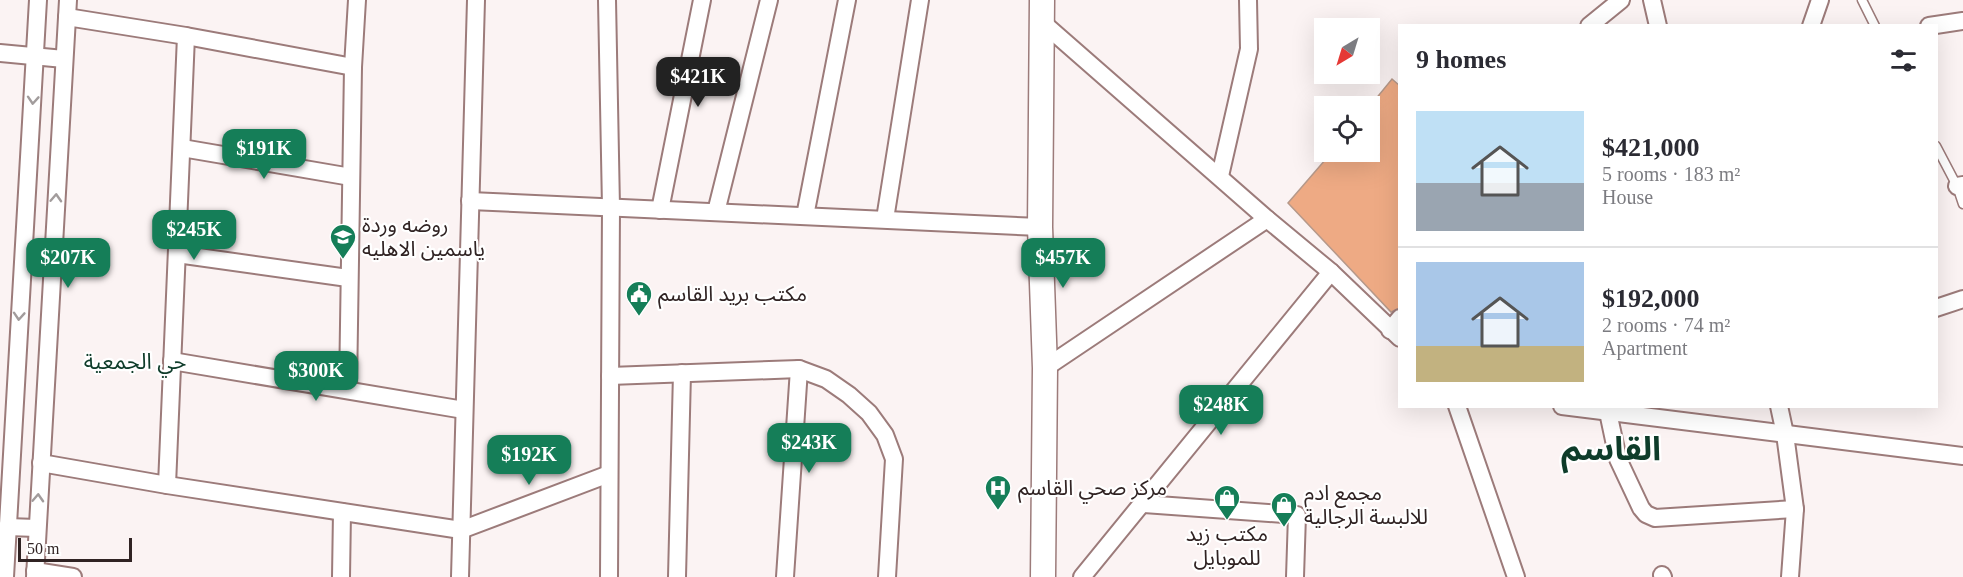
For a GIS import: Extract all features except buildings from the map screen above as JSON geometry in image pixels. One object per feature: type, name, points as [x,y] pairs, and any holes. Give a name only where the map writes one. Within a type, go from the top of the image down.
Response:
[{"type":"street","points":[[5,577],[7,527],[4,493],[36,57],[38,0]]},
{"type":"street","points":[[348,389],[348,278],[353,67],[357,0]]},
{"type":"street","points":[[460,577],[476,0]]},
{"type":"street","points":[[607,0],[611,207],[609,577]]},
{"type":"street","points":[[660,210],[702,0]]},
{"type":"street","points":[[716,212],[769,0]]},
{"type":"street","points":[[805,216],[846,0]]},
{"type":"street","points":[[885,219],[920,0]]},
{"type":"street","points":[[1220,176],[1249,49],[1248,0]]},
{"type":"street","points":[[1591,24],[1621,0]]},
{"type":"street","points":[[1652,0],[1658,24]]},
{"type":"street","points":[[1812,24],[1820,0]]},
{"type":"street","points":[[73,577],[35,574],[67,8],[186,36],[353,67]]},
{"type":"street","points":[[1042,11],[1267,219],[1396,329]]},
{"type":"street","points":[[1042,11],[1040,227],[1045,368],[1043,577]]},
{"type":"street","points":[[1938,25],[1963,21]]},
{"type":"street","points":[[167,485],[186,36]]},
{"type":"street","points":[[0,53],[64,59]]},
{"type":"street","points":[[182,148],[351,177]]},
{"type":"street","points":[[470,201],[1040,227]]},
{"type":"street","points":[[1045,368],[1267,219]]},
{"type":"street","points":[[177,254],[348,278]]},
{"type":"street","points":[[1082,577],[1144,504],[1331,272]]},
{"type":"street","points":[[1938,307],[1963,299]]},
{"type":"street","points":[[172,361],[464,410]]},
{"type":"street","points":[[610,376],[799,369],[826,379],[849,395],[869,413],[885,435],[894,459],[887,577]]},
{"type":"street","points":[[785,577],[799,369]]},
{"type":"street","points":[[678,577],[682,374]]},
{"type":"street","points":[[1458,408],[1516,577]]},
{"type":"street","points":[[1577,408],[1963,456]]},
{"type":"street","points":[[1779,408],[1795,509],[1790,577]]},
{"type":"street","points":[[1608,412],[1618,459],[1646,514],[1655,518],[1795,509]]},
{"type":"street","points":[[41,463],[167,485],[461,530],[609,474]]},
{"type":"street","points":[[1144,504],[1297,515],[1295,577]]},
{"type":"street","points":[[340,577],[342,512]]},
{"type":"street","points":[[7,527],[37,528]]},
{"type":"lane","points":[[1862,0],[1874,24]]},
{"type":"lane","points":[[1938,149],[1960,185],[1963,204]]},
{"type":"place","name":"روضه وردة ياسمين الاهليه","points":[[343,260]]},
{"type":"place","name":"مكتب بريد القاسم","points":[[639,317]]},
{"type":"place","name":"مركز صحي القاسم","points":[[998,511]]},
{"type":"place","name":"مكتب زيد للموبايل","points":[[1227,521]]},
{"type":"place","name":"مجمع ادم للالبسة الرجالية","points":[[1284,528]]},
{"type":"district","name":"حي الجمعية","points":[[135,361]]},
{"type":"district","name":"القاسم","points":[[1611,448]]}]
